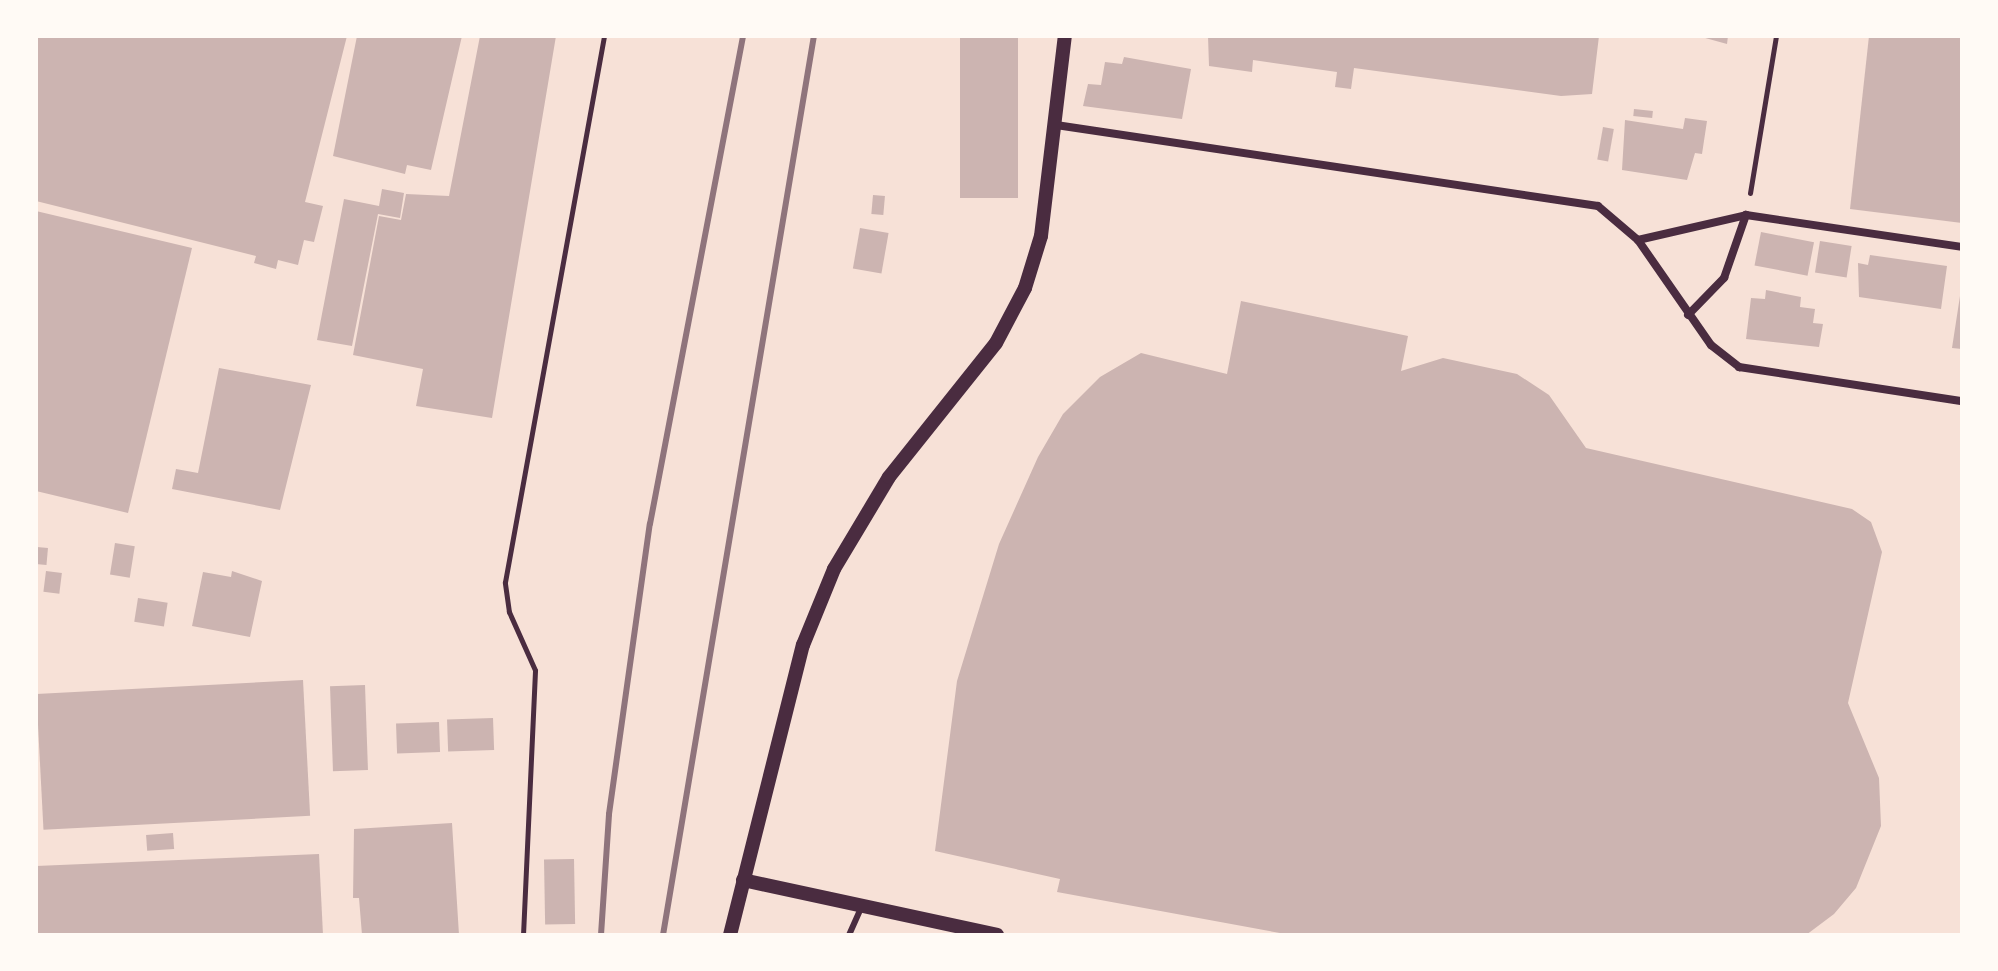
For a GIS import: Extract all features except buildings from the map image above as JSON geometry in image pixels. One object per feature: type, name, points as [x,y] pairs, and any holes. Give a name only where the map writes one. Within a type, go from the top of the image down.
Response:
[{"type":"street","points":[[730,935],[803,645],[834,569],[889,477],[996,343],[1025,288],[1041,236],[1065,36]]},
{"type":"street","points":[[1056,125],[1598,206],[1638,240],[1688,315],[1739,367],[1962,401]]},
{"type":"street","points":[[1638,240],[1746,215],[1962,247]]},
{"type":"street","points":[[1688,315],[1724,278],[1746,215]]},
{"type":"street","points":[[743,880],[997,935]]},
{"type":"lane","points":[[849,935],[862,906]]},
{"type":"path","points":[[523,935],[535,670],[509,612],[505,582],[604,36]]},
{"type":"path","points":[[1746,215],[1776,36]]},
{"type":"railway","points":[[601,935],[609,814],[650,524],[743,36]]},
{"type":"railway","points":[[663,935],[814,36]]}]
